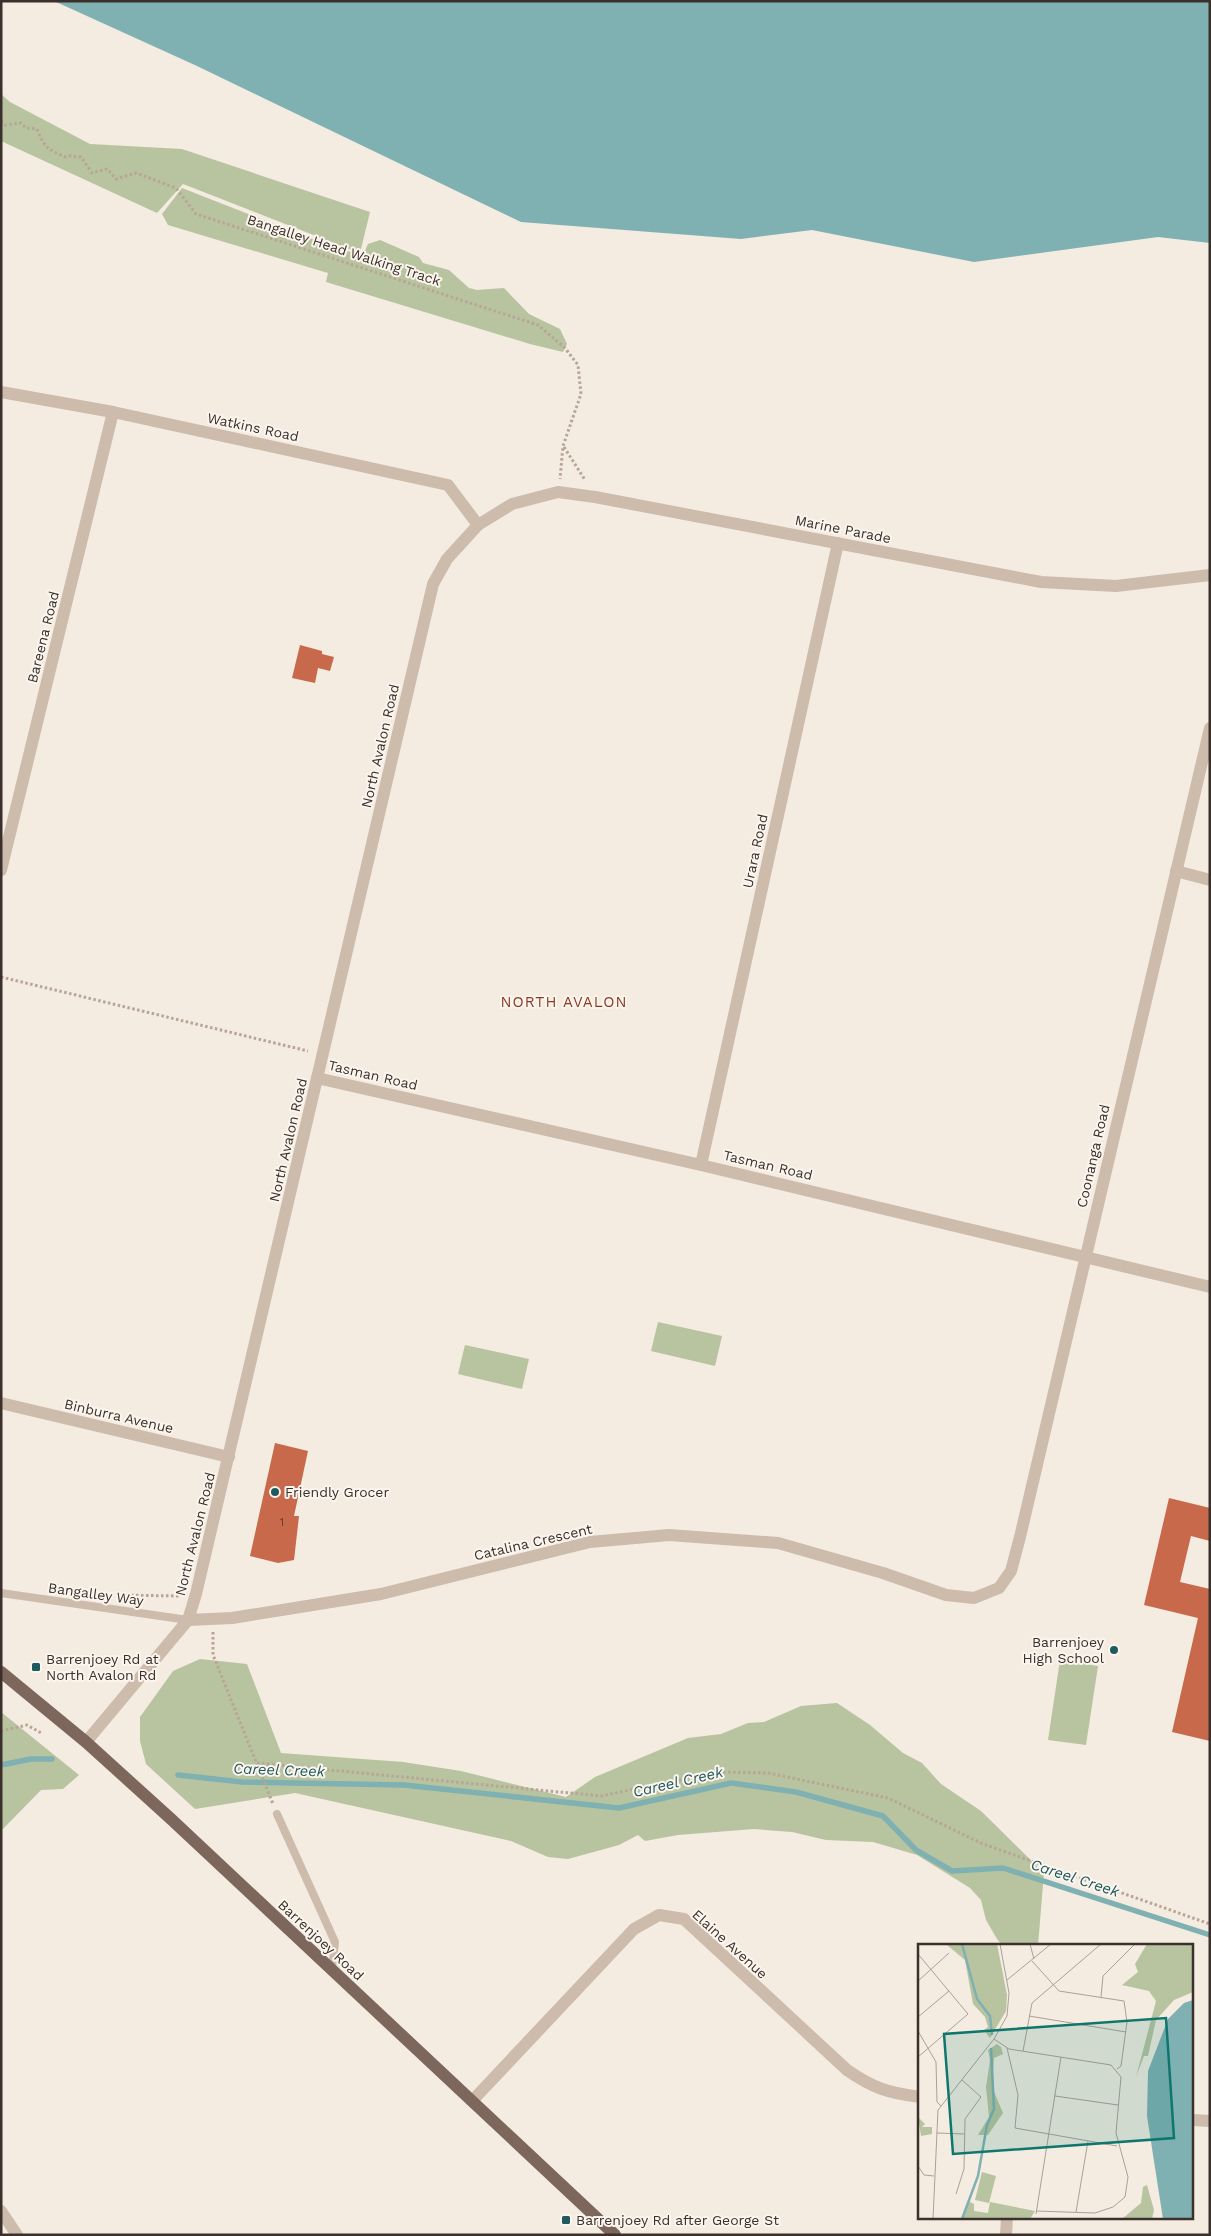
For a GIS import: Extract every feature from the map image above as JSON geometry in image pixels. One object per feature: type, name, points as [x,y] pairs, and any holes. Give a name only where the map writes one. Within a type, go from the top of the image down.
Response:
[{"type":"main road","name":"Barrenjoey Road","points":[[1,1672],[86,1742],[615,2235]]},
{"type":"street","name":"Watkins Road","points":[[1,392],[113,412],[448,485],[478,525]]},
{"type":"street","name":"Bareena Road","points":[[1,870],[113,412]]},
{"type":"street","name":"Marine Parade","points":[[478,525],[512,504],[558,492],[595,497],[1041,582],[1116,586],[1210,575]]},
{"type":"street","name":"North Avalon Road","points":[[86,1742],[188,1620],[229,1457],[433,584],[447,559],[478,525]]},
{"type":"street","name":"Urara Road","points":[[701,1165],[838,543]]},
{"type":"street","name":"Coonanga Road","points":[[999,1588],[1011,1571],[1020,1537],[1084,1257],[1210,728]]},
{"type":"street","points":[[1176,871],[1210,880]]},
{"type":"street","name":"Tasman Road","points":[[317,1078],[701,1165],[1210,1287]]},
{"type":"street","name":"Binburra Avenue","points":[[1,1403],[229,1457]]},
{"type":"street","name":"Catalina Crescent","points":[[188,1620],[232,1618],[381,1594],[590,1542],[669,1535],[778,1543],[883,1573],[946,1595],[974,1598],[999,1588]]},
{"type":"street","name":"Elaine Avenue","points":[[472,2101],[634,1929],[659,1915],[684,1919],[846,2070],[870,2086],[897,2094],[918,2097]]},
{"type":"street","points":[[1194,2120],[1210,2121]]},
{"type":"street","points":[[1,2211],[17,2235]]},
{"type":"street","points":[[1006,2235],[1007,2218]]},
{"type":"lane","name":"Bangalley Way","points":[[1,1593],[188,1620]]},
{"type":"lane","points":[[277,1814],[335,1942],[332,1970]]},
{"type":"path","name":"Bangalley Head Walking Track","points":[[1,121],[5,125],[22,123],[26,128],[37,129],[41,142],[50,151],[66,157],[81,157],[92,173],[107,169],[116,179],[136,173],[176,188],[196,214],[538,325],[565,348],[578,365],[580,394],[563,446],[558,492]]},
{"type":"path","points":[[563,446],[595,497]]},
{"type":"path","points":[[1,977],[323,1055]]},
{"type":"path","points":[[113,1595],[171,1596],[196,1594]]},
{"type":"path","points":[[212,1619],[213,1656],[270,1795]]},
{"type":"path","points":[[1,1731],[27,1725],[43,1734]]},
{"type":"path","points":[[257,1764],[601,1796],[718,1772],[768,1773],[888,1798],[983,1844],[1210,1924]]},
{"type":"green space","points":[[1,94],[10,102],[90,144],[182,149],[370,212],[360,253],[364,253],[368,244],[380,240],[419,257],[423,263],[449,270],[469,288],[477,290],[504,288],[529,314],[560,329],[567,344],[563,352],[530,344],[326,282],[328,273],[168,225],[162,214],[182,188],[343,251],[357,252],[183,184],[157,213],[1,141]]},
{"type":"green space","points":[[658,1322],[722,1336],[715,1366],[651,1351]]},
{"type":"green space","points":[[465,1345],[529,1359],[522,1389],[458,1374]]},
{"type":"green space","points":[[200,1659],[247,1664],[281,1753],[403,1762],[461,1771],[566,1797],[595,1777],[688,1738],[721,1734],[748,1723],[764,1722],[801,1706],[837,1703],[870,1725],[903,1753],[922,1763],[941,1784],[981,1811],[1044,1873],[1038,1944],[1001,1944],[986,1920],[981,1900],[970,1888],[917,1855],[873,1842],[826,1840],[792,1832],[754,1829],[678,1835],[645,1841],[638,1835],[619,1845],[568,1859],[548,1857],[511,1841],[295,1793],[195,1809],[146,1764],[140,1741],[140,1717],[173,1671]]},
{"type":"green space","points":[[1060,1660],[1098,1666],[1086,1745],[1048,1740]]},
{"type":"green space","points":[[1,1712],[79,1775],[63,1789],[41,1790],[1,1831]]},
{"type":"water","points":[[54,1],[1210,1],[1210,243],[1158,237],[974,262],[812,230],[741,239],[521,222],[197,66]]},
{"type":"building","points":[[300,645],[322,651],[322,654],[334,657],[330,671],[318,668],[315,683],[292,678]]},
{"type":"building","points":[[275,1443],[308,1451],[294,1516],[299,1516],[294,1560],[278,1563],[250,1556]]},
{"type":"building","points":[[1169,1498],[1210,1508],[1210,1541],[1191,1536],[1180,1582],[1210,1589],[1210,1741],[1172,1732],[1198,1618],[1144,1605]]},
{"type":"waterway","name":"Careel Creek","points":[[1,1765],[31,1759],[52,1759]]},
{"type":"waterway","name":"Careel Creek","points":[[178,1775],[242,1782],[404,1785],[619,1808],[731,1783],[796,1792],[883,1816],[916,1850],[952,1871],[1003,1868],[1210,1935]]},
{"type":"place","name":"Friendly Grocer","points":[[275,1492]]},
{"type":"place","name":"Barrenjoey High School","points":[[1114,1650]]},
{"type":"place","name":"Barrenjoey Rd at North Avalon Rd","points":[[36,1667]]},
{"type":"place","name":"Barrenjoey Rd after George St","points":[[566,2220]]},
{"type":"district","name":"NORTH AVALON","points":[[564,1002]]}]
